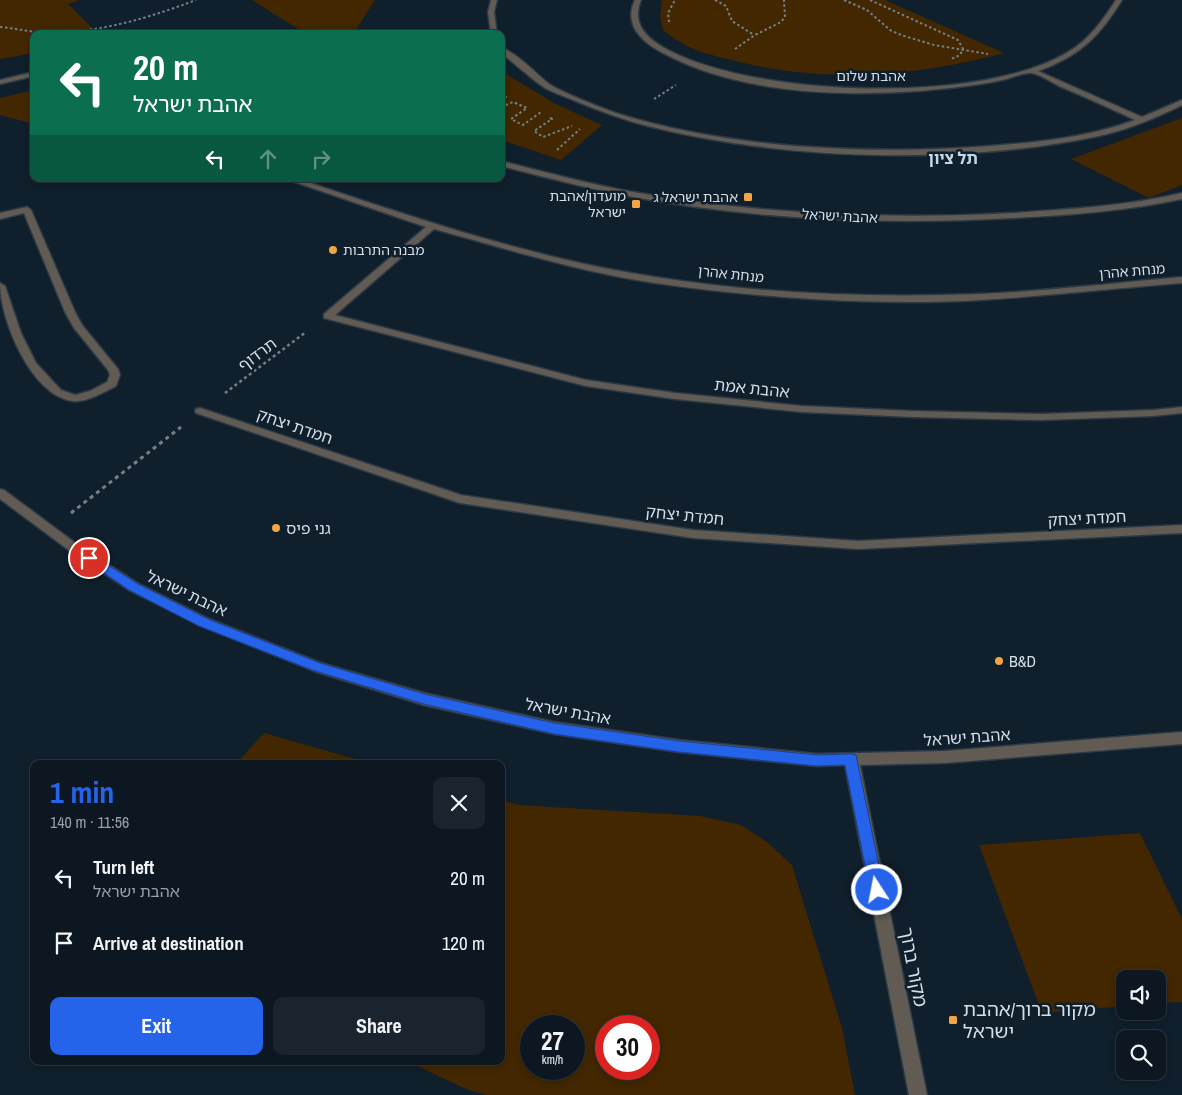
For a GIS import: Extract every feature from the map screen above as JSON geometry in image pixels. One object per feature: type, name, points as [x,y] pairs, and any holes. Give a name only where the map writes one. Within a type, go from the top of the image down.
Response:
[{"type":"street","points":[[493,30],[491,12],[494,0]]},
{"type":"street","name":"אהבת שלום","points":[[638,0],[633,15],[637,28],[646,39],[664,52],[706,70],[799,87],[856,90],[939,88],[984,82],[1030,70],[1059,60],[1083,45],[1100,31],[1119,0]]},
{"type":"street","points":[[505,54],[530,75],[559,92],[626,118],[678,132],[727,140],[860,152],[983,150],[1049,143],[1094,135],[1142,120],[1182,102]]},
{"type":"street","points":[[1030,70],[1142,120]]},
{"type":"street","points":[[0,82],[30,75]]},
{"type":"street","name":"אהבת ישראל","points":[[505,164],[552,178],[675,202],[762,211],[854,217],[937,220],[1016,216],[1130,205],[1182,196]]},
{"type":"street","name":"מנחת אהרן","points":[[299,182],[432,226],[563,261],[654,280],[752,291],[867,298],[980,297],[1182,280]]},
{"type":"street","points":[[0,216],[27,210],[70,312],[78,326],[116,375],[112,384],[74,398],[57,392],[30,364],[16,332],[0,286]]},
{"type":"street","points":[[328,316],[432,226]]},
{"type":"street","name":"אהבת אמת","points":[[328,316],[586,383],[675,396],[802,409],[913,414],[1042,417],[1153,414],[1182,410]]},
{"type":"street","name":"חמדת יצחק","points":[[200,411],[460,499],[693,534],[858,545],[1182,529]]},
{"type":"street","name":"אהבת ישראל","points":[[0,493],[49,530],[134,587],[204,622],[316,667],[424,699],[554,728],[679,746],[817,760],[945,757],[1182,738]]},
{"type":"street","name":"מקור ברוך","points":[[851,759],[918,1095]]},
{"type":"path","points":[[68,30],[124,24],[162,13],[196,0]]},
{"type":"path","points":[[672,26],[668,21],[668,13],[675,0]]},
{"type":"path","points":[[715,0],[726,6],[732,21],[755,35]]},
{"type":"path","points":[[626,118],[706,70],[755,35],[781,22],[785,17],[784,0]]},
{"type":"path","points":[[844,0],[867,10],[890,30],[901,35],[934,45],[963,49],[1006,59],[1030,70]]},
{"type":"path","points":[[870,0],[947,34],[958,40],[963,49]]},
{"type":"path","points":[[0,27],[30,31]]},
{"type":"path","points":[[947,61],[960,55],[963,49]]},
{"type":"path","points":[[505,105],[513,102],[527,108],[510,119],[523,125],[541,112],[552,119],[534,131],[543,137],[570,126],[581,130],[531,172]]},
{"type":"path","name":"תרדוף","points":[[49,530],[200,411],[328,316]]},
{"type":"shaded area","points":[[0,0],[80,0],[68,4],[94,30],[30,30],[30,54],[0,59]]},
{"type":"shaded area","points":[[252,0],[375,0],[356,30],[300,30]]},
{"type":"shaded area","points":[[662,0],[885,0],[1004,53],[937,68],[902,72],[831,74],[796,72],[762,67],[706,54],[676,40],[663,30],[660,16]]},
{"type":"shaded area","points":[[505,73],[554,103],[602,125],[561,160],[505,141]]},
{"type":"shaded area","points":[[30,91],[30,123],[0,115],[0,98]]},
{"type":"shaded area","points":[[1182,118],[1182,185],[1149,198],[1071,159]]},
{"type":"shaded area","points":[[264,733],[359,760],[240,760]]},
{"type":"shaded area","points":[[505,801],[519,805],[700,816],[741,825],[767,842],[792,865],[842,1028],[855,1095],[486,1095],[466,1089],[415,1065],[505,1065]]},
{"type":"shaded area","points":[[1140,833],[1182,919],[1182,1002],[1166,1003],[1166,970],[1116,970],[1116,1007],[1042,1013],[979,845]]},
{"type":"place","name":"אהבת ישראל ג","points":[[748,197]]},
{"type":"place","name":"מועדון/אהבת ישראל","points":[[636,204]]},
{"type":"place","name":"מבנה התרבות","points":[[333,250]]},
{"type":"place","name":"גני פיס","points":[[276,528]]},
{"type":"place","name":"B&D","points":[[999,661]]},
{"type":"place","name":"מקור ברוך/אהבת ישראל","points":[[953,1020]]},
{"type":"district","name":"תל ציון","points":[[953,158]]},
{"type":"route","points":[[89,558],[134,587],[204,622],[316,667],[424,699],[554,728],[679,746],[817,760],[851,759],[877,890]]}]
